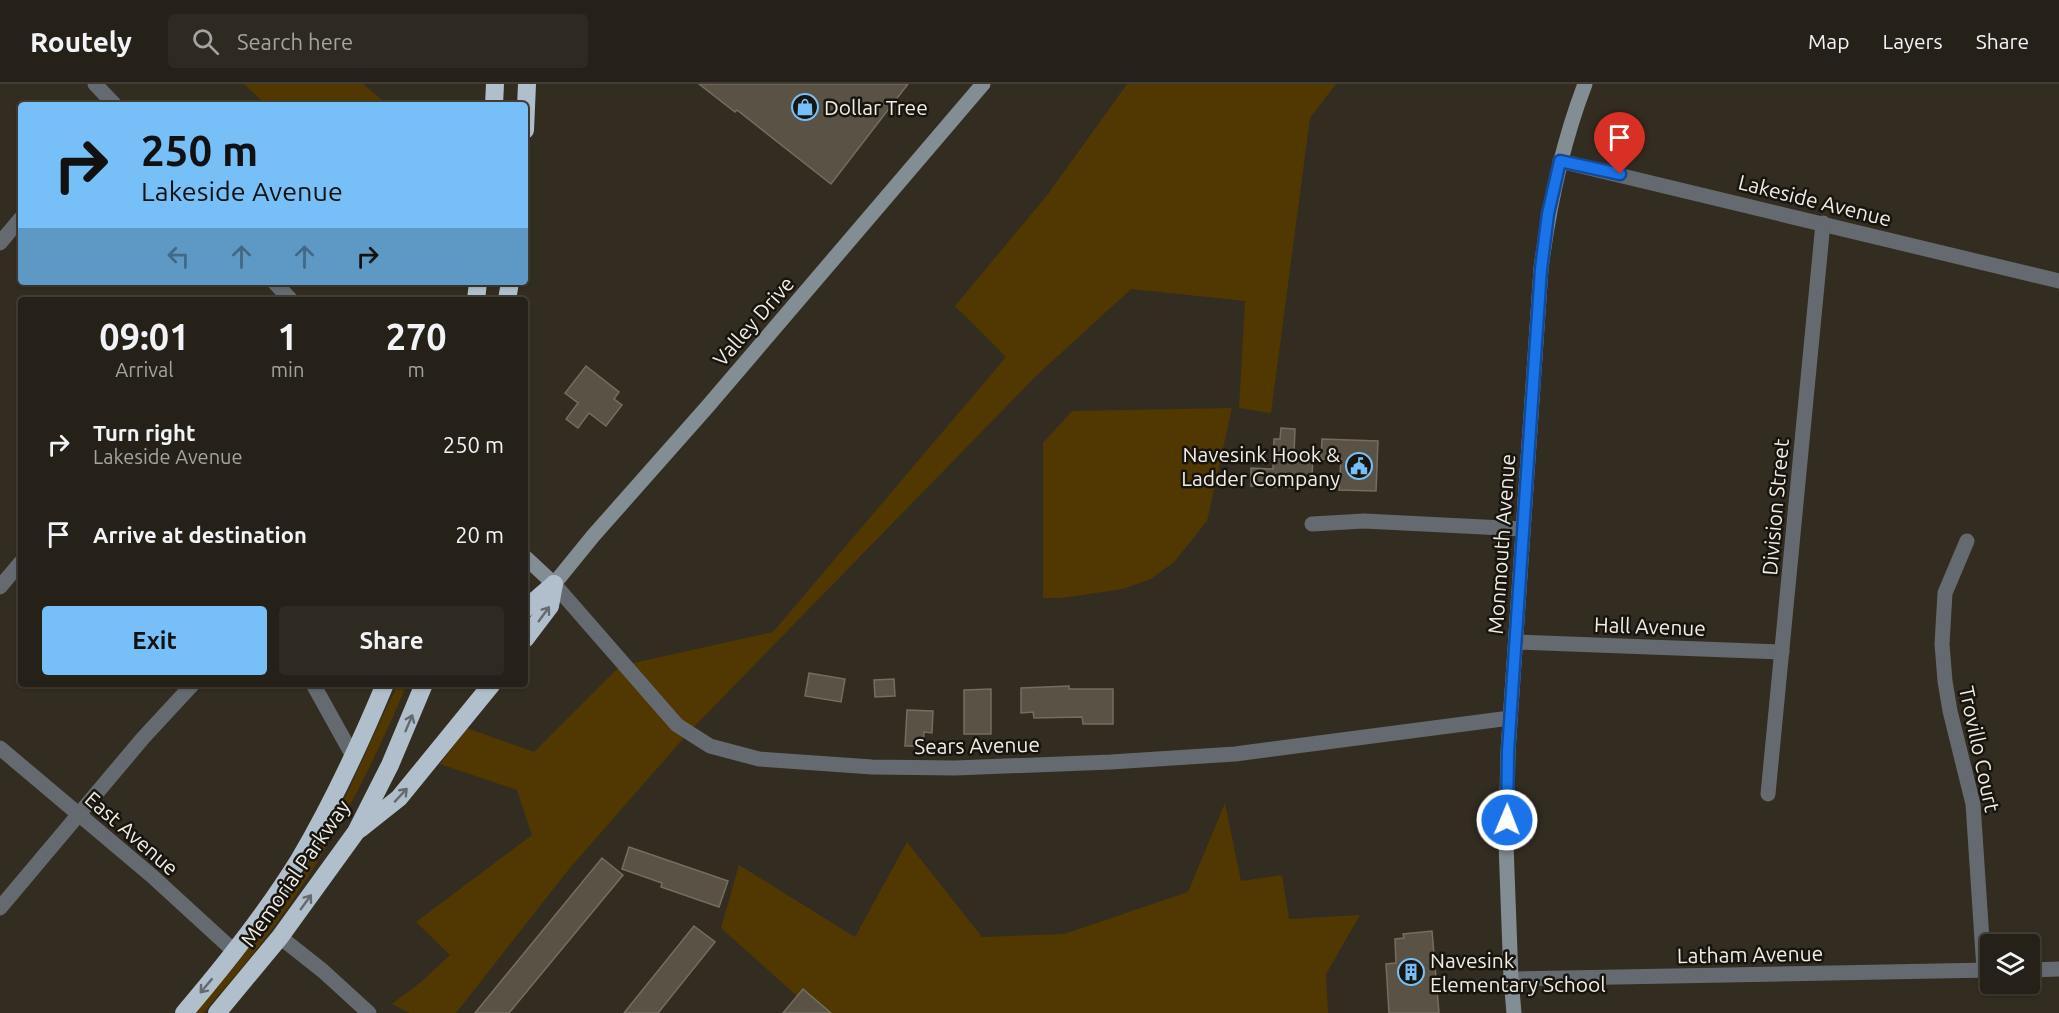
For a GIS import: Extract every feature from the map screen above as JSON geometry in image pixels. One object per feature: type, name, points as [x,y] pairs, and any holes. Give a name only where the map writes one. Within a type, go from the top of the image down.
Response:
[{"type":"highway","points":[[494,102],[495,84]]},
{"type":"highway","points":[[526,102],[527,84]]},
{"type":"highway","points":[[528,606],[554,584]]},
{"type":"highway","points":[[528,635],[550,606],[554,584]]},
{"type":"highway","name":"Memorial Parkway","points":[[184,1013],[235,952],[299,860],[353,756],[384,687]]},
{"type":"highway","name":"Memorial Parkway","points":[[217,1013],[280,937],[356,832],[390,765],[423,687]]},
{"type":"highway","points":[[356,832],[399,798],[490,687]]},
{"type":"street","points":[[94,84],[112,102]]},
{"type":"street","name":"Valley Drive","points":[[554,584],[983,84]]},
{"type":"street","name":"Monmouth Avenue","points":[[1514,1013],[1506,844],[1510,718],[1541,269],[1548,214],[1560,161],[1585,84]]},
{"type":"street","name":"Lakeside Avenue","points":[[1560,161],[2059,281]]},
{"type":"street","points":[[0,243],[18,222]]},
{"type":"street","name":"Division Street","points":[[1768,794],[1823,223]]},
{"type":"street","points":[[277,285],[288,297]]},
{"type":"street","points":[[1312,524],[1364,521],[1523,529]]},
{"type":"street","name":"Trovillo Court","points":[[1967,541],[1945,593],[1942,644],[1950,711],[1972,804],[1984,934]]},
{"type":"street","name":"Sears Avenue","points":[[528,560],[554,584],[677,725],[710,746],[759,759],[872,767],[955,768],[1122,761],[1235,754],[1510,718]]},
{"type":"street","points":[[0,587],[18,566]]},
{"type":"street","name":"Hall Avenue","points":[[1516,642],[1782,652]]},
{"type":"street","points":[[0,908],[143,738],[190,687]]},
{"type":"street","points":[[315,687],[353,756]]},
{"type":"street","name":"East Avenue","points":[[0,748],[152,876],[235,952]]},
{"type":"street","points":[[280,937],[323,971],[369,1013]]},
{"type":"street","points":[[2040,970],[2059,969]]},
{"type":"street","name":"Latham Avenue","points":[[1511,979],[1980,970]]},
{"type":"shaded area","points":[[244,84],[363,84],[384,102],[263,102]]},
{"type":"shaded area","points":[[1127,84],[1336,84],[1310,118],[1271,413],[1239,408],[1245,301],[1131,289],[1035,377],[689,732],[569,869],[456,1013],[410,1013],[392,1004],[421,982],[450,955],[416,922],[532,835],[517,790],[440,764],[467,728],[534,752],[620,666],[773,632],[1006,357],[955,306],[1048,194]]},
{"type":"shaded area","points":[[1232,408],[1207,521],[1174,562],[1151,579],[1123,589],[1061,598],[1043,598],[1043,443],[1072,411]]},
{"type":"shaded area","points":[[397,687],[406,687],[356,794],[311,872],[273,928],[239,971],[203,1013],[195,1013],[263,930],[295,886],[343,802]]},
{"type":"shaded area","points":[[1225,803],[1241,881],[1282,875],[1289,919],[1360,915],[1326,974],[1328,1013],[816,1013],[721,928],[739,865],[855,937],[907,842],[982,937],[1064,934],[1188,892]]},
{"type":"building","points":[[699,84],[908,84],[831,184],[737,110],[735,112]]},
{"type":"building","points":[[586,366],[619,392],[614,399],[622,405],[606,426],[589,413],[578,428],[566,419],[578,403],[565,393]]},
{"type":"building","points":[[1281,428],[1295,429],[1294,454],[1313,454],[1312,479],[1296,478],[1296,488],[1251,486],[1251,468],[1273,469],[1274,439],[1280,439]]},
{"type":"building","points":[[1322,439],[1378,441],[1376,491],[1339,490],[1341,459],[1321,459]]},
{"type":"building","points":[[809,673],[845,679],[841,702],[805,696]]},
{"type":"building","points":[[894,679],[895,696],[875,697],[874,680]]},
{"type":"building","points":[[1069,686],[1069,689],[1113,689],[1113,724],[1083,724],[1082,717],[1034,718],[1033,712],[1021,713],[1021,688]]},
{"type":"building","points":[[991,689],[991,734],[964,734],[964,690]]},
{"type":"building","points":[[907,710],[933,711],[932,733],[924,732],[923,746],[905,746]]},
{"type":"building","points":[[629,847],[728,881],[719,907],[661,887],[662,883],[622,869]]},
{"type":"building","points":[[602,858],[623,875],[509,1013],[475,1013]]},
{"type":"building","points":[[694,926],[715,942],[658,1013],[624,1013]]},
{"type":"building","name":"Navesink Elementary School","points":[[1432,931],[1439,1013],[1389,1013],[1386,964],[1396,963],[1395,939],[1404,938],[1403,934]]},
{"type":"building","points":[[803,989],[831,1013],[783,1013]]},
{"type":"place","name":"Dollar Tree","points":[[805,107]]},
{"type":"place","name":"Navesink Hook & Ladder Company","points":[[1359,466]]},
{"type":"place","name":"Navesink Elementary School","points":[[1411,972]]},
{"type":"route","points":[[1507,820],[1510,718],[1541,269],[1548,214],[1560,161],[1620,174]]}]
